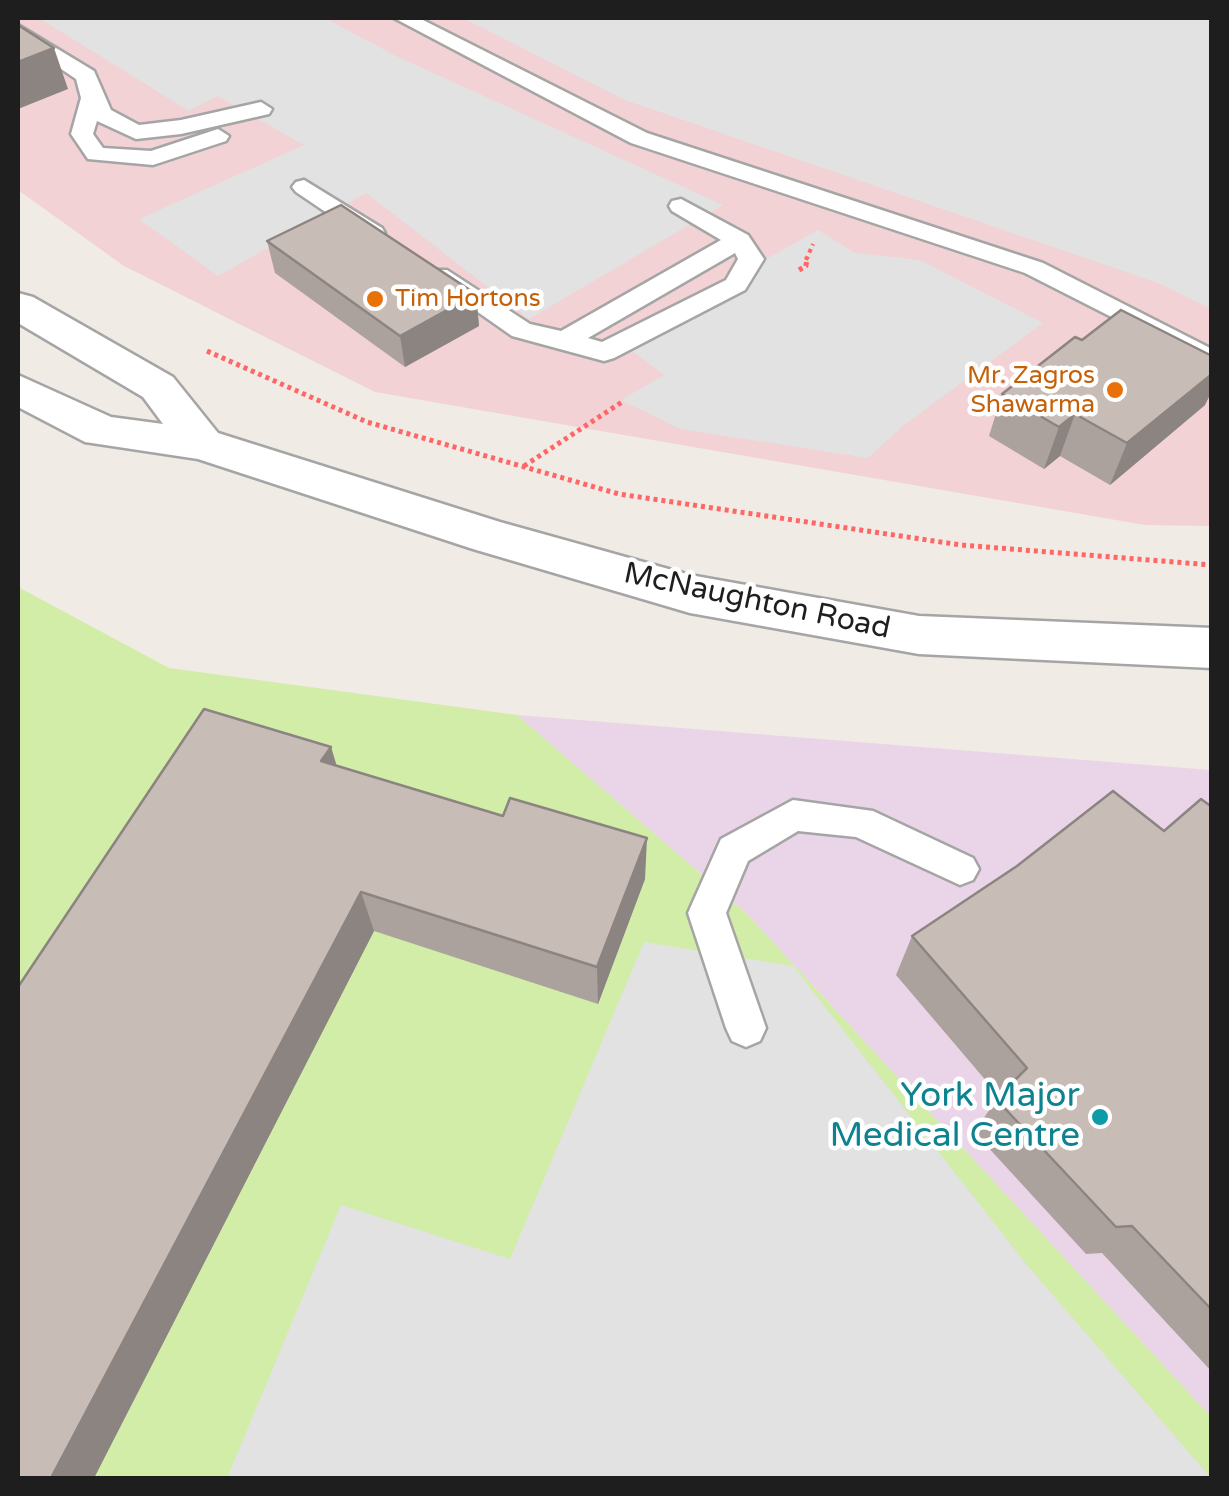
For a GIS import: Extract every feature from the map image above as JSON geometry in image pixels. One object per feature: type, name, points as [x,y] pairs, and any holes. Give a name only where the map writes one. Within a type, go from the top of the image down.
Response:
[{"type":"street","points":[[18,306],[32,318],[158,386],[202,444]]},
{"type":"street","name":"McNaughton Road","points":[[18,389],[101,431],[202,444],[490,536],[690,594],[919,635],[1212,648]]},
{"type":"lane","points":[[404,18],[638,138],[1034,268],[1212,360]]},
{"type":"lane","points":[[18,31],[86,76],[92,98],[103,115],[136,132],[180,127],[261,108],[210,142],[153,158],[96,154],[82,134],[92,98]]},
{"type":"lane","points":[[304,188],[390,244]]},
{"type":"lane","points":[[423,266],[521,330],[604,352],[736,285],[750,259],[740,240],[681,206]]},
{"type":"lane","points":[[565,340],[740,240]]},
{"type":"lane","points":[[746,1028],[707,913],[734,850],[794,816],[860,822],[960,870]]},
{"type":"path","points":[[205,350],[366,422],[619,494],[961,544],[1212,566]]},
{"type":"shaded area","points":[[18,18],[1211,18],[1211,526],[1145,525],[375,392],[124,266],[18,190]]},
{"type":"shaded area","points":[[39,18],[325,18],[396,56],[723,205],[529,319],[366,193],[218,276],[139,219],[304,145],[217,96],[189,111]]},
{"type":"shaded area","points":[[463,18],[1211,18],[1211,309],[1158,283],[625,100]]},
{"type":"shaded area","points":[[818,230],[855,253],[920,260],[1043,323],[903,426],[868,458],[680,429],[621,400],[664,375],[619,341]]},
{"type":"shaded area","points":[[517,715],[1211,770],[1211,1417],[746,913]]},
{"type":"shaded area","points":[[644,942],[793,966],[1027,1265],[1211,1478],[227,1478],[341,1205],[510,1259]]},
{"type":"green space","points":[[18,587],[169,668],[517,715],[746,913],[1211,1417],[1211,1478],[18,1478]]},
{"type":"building","points":[[18,25],[54,48],[18,62]]},
{"type":"building","points":[[341,205],[476,294],[400,336],[267,241]]},
{"type":"building","points":[[1121,310],[1212,356],[1212,374],[1127,443],[1075,414],[1059,427],[1002,394],[1075,337],[1082,340]]},
{"type":"building","points":[[204,709],[331,747],[321,761],[503,816],[510,798],[647,838],[597,967],[361,892],[51,1478],[18,1478],[18,987]]},
{"type":"building","name":"York Major Medical Centre","points":[[1113,791],[1164,831],[1201,799],[1212,807],[1212,1310],[1132,1226],[1116,1227],[996,1099],[1027,1068],[912,936],[1017,866]]},
{"type":"place","name":"Tim Hortons","points":[[375,299]]},
{"type":"place","name":"Mr. Zagros Shawarma","points":[[1115,390]]},
{"type":"place","name":"York Major Medical Centre","points":[[1100,1117]]}]
